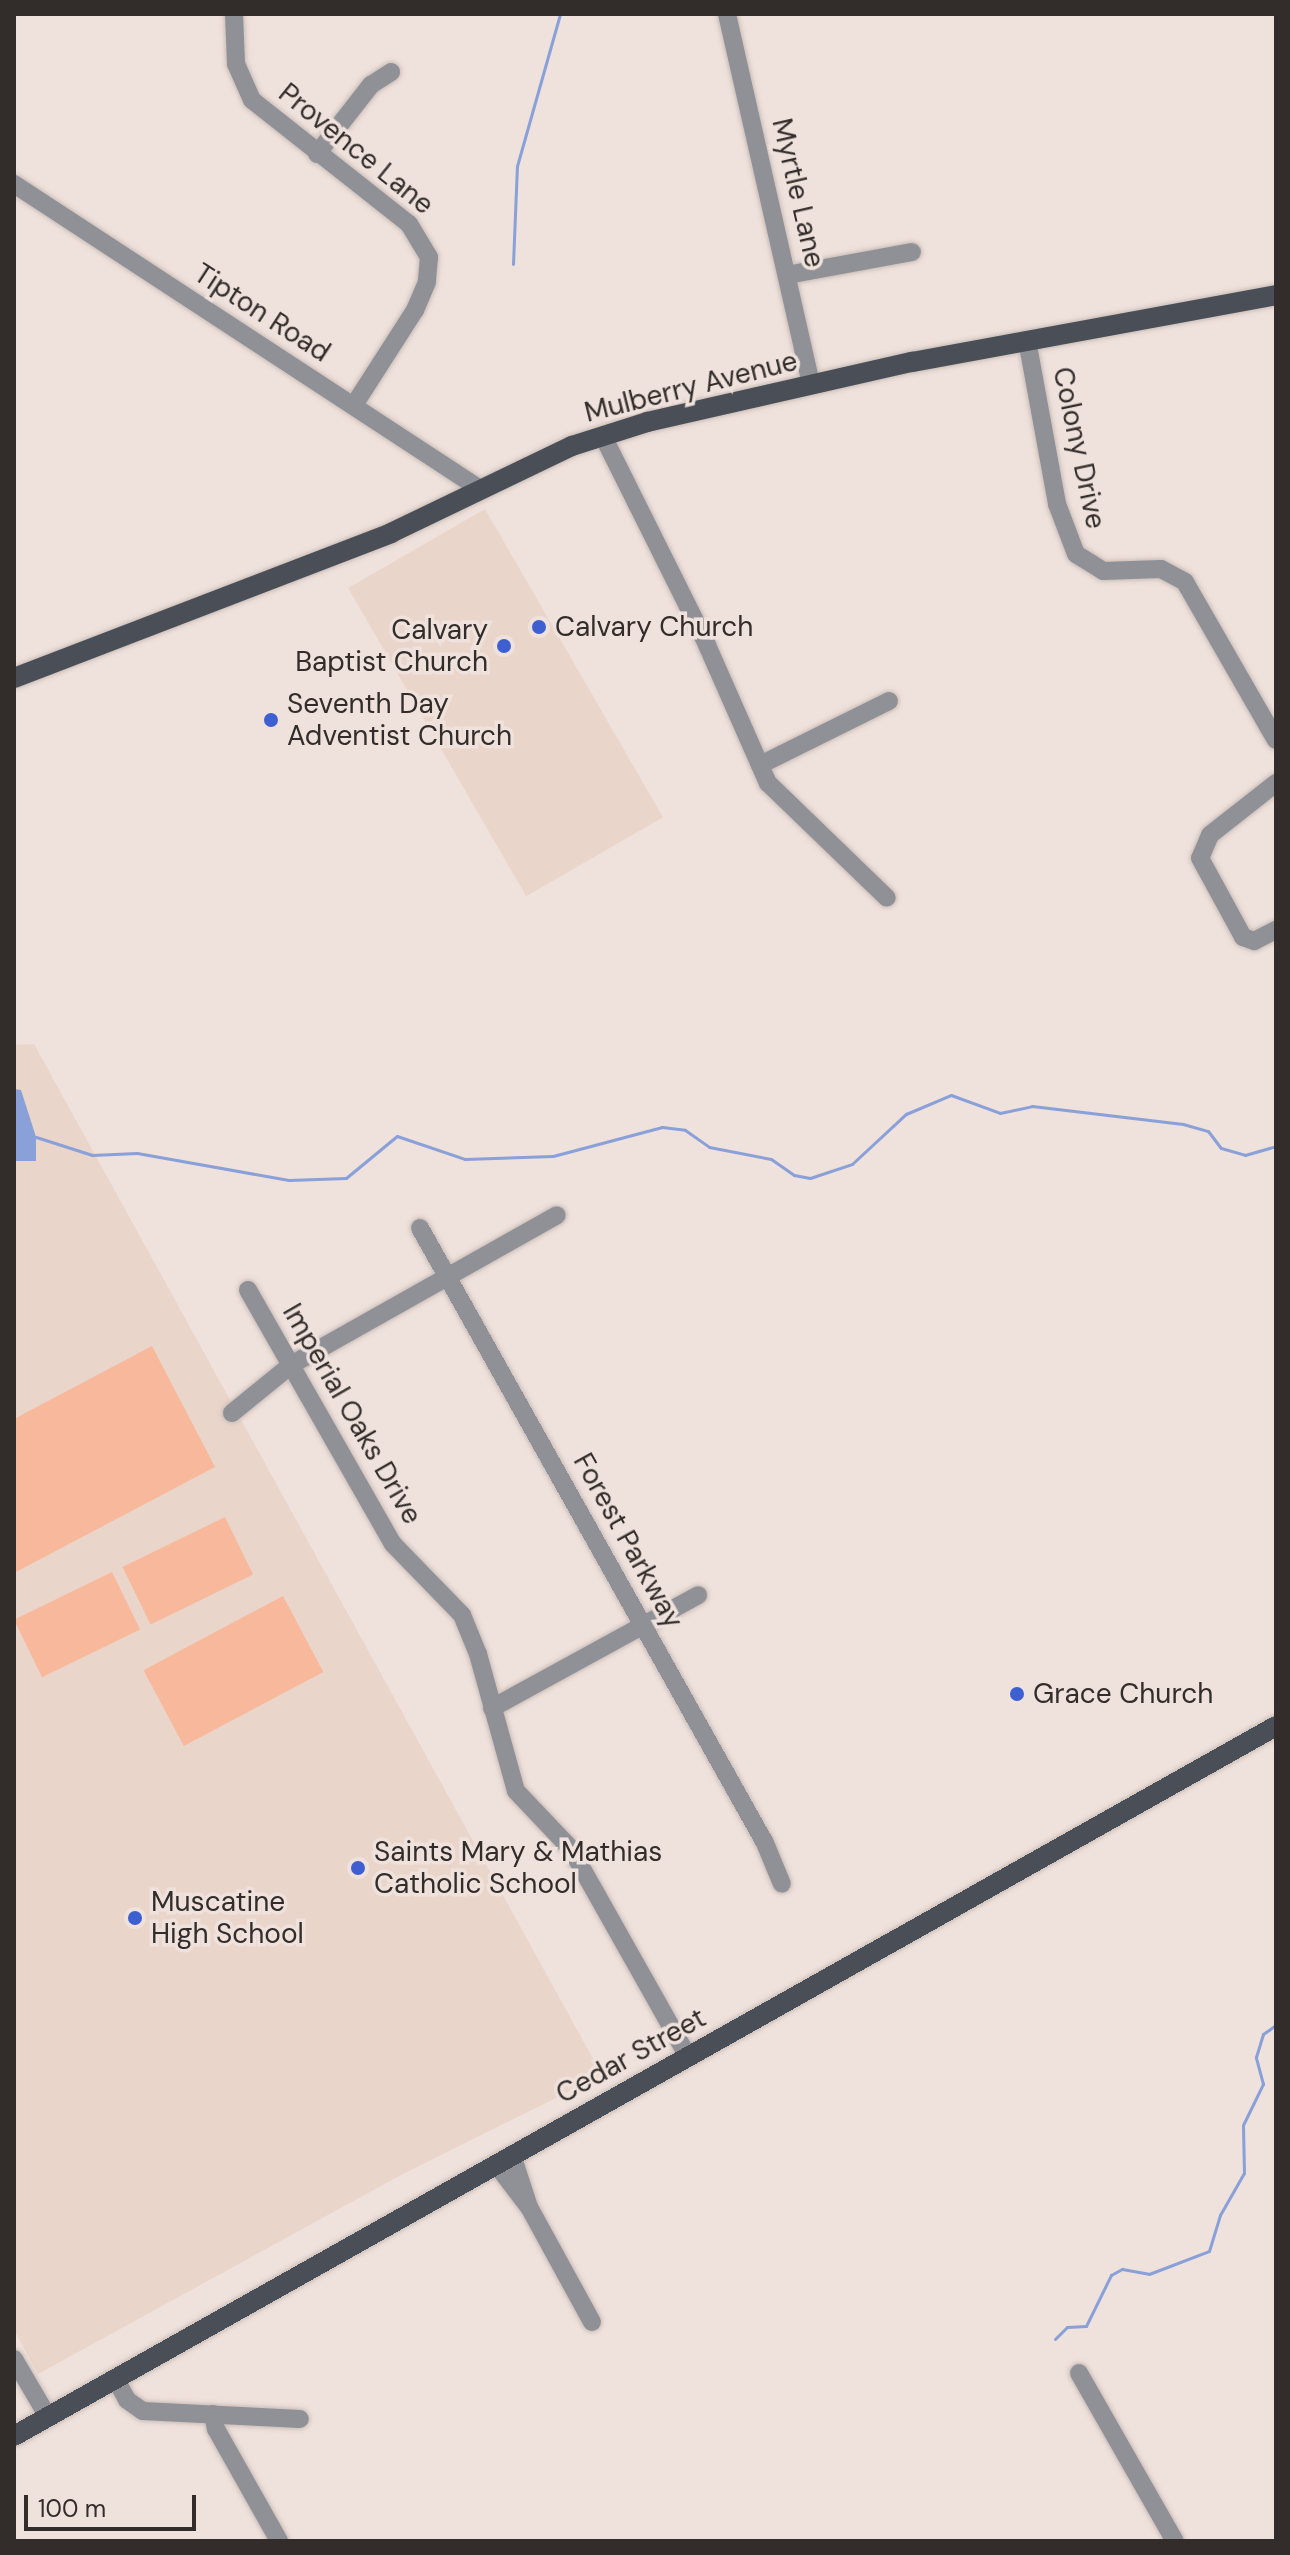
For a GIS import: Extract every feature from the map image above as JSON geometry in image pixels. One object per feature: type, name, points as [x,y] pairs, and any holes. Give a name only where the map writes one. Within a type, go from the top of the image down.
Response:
[{"type":"main road","name":"Mulberry Avenue","points":[[14,678],[391,533],[480,489],[603,436],[811,385],[1027,340],[1276,295]]},
{"type":"main road","name":"Cedar Street","points":[[14,2436],[1276,1726]]},
{"type":"street","name":"Provence Lane","points":[[234,14],[236,64],[246,91],[265,113],[409,224],[429,257],[427,282],[415,310],[354,405]]},
{"type":"street","name":"Myrtle Lane","points":[[727,14],[811,385]]},
{"type":"street","points":[[317,154],[371,85],[391,72]]},
{"type":"street","name":"Tipton Road","points":[[14,184],[480,489]]},
{"type":"street","points":[[787,275],[912,252]]},
{"type":"street","name":"Colony Drive","points":[[1027,340],[1057,504],[1076,554],[1103,571],[1161,569],[1185,582],[1276,740]]},
{"type":"street","points":[[603,436],[707,645],[760,765],[779,796],[887,898]]},
{"type":"street","points":[[760,765],[889,701]]},
{"type":"street","points":[[1276,783],[1210,835],[1200,858],[1243,937],[1254,941],[1276,930]]},
{"type":"street","points":[[232,1413],[291,1365],[557,1215]]},
{"type":"street","name":"Forest Parkway","points":[[420,1228],[765,1843],[782,1884]]},
{"type":"street","name":"Imperial Oaks Drive","points":[[248,1290],[393,1544],[462,1615],[516,1791],[571,1849],[688,2057]]},
{"type":"street","points":[[492,1708],[698,1595]]},
{"type":"street","points":[[504,2160],[592,2322]]},
{"type":"street","points":[[14,2359],[48,2417]]},
{"type":"street","points":[[1079,2373],[1175,2541]]},
{"type":"street","points":[[115,2378],[134,2408],[300,2419]]},
{"type":"street","points":[[213,2414],[216,2429],[279,2541]]},
{"type":"shaded area","points":[[485,509],[663,817],[526,896],[348,588]]},
{"type":"shaded area","name":"Muscatine High School","points":[[34,1044],[602,2075],[401,2175],[38,2374],[14,2330],[14,1045]]},
{"type":"shaded area","points":[[152,1346],[215,1467],[14,1573],[14,1419]]},
{"type":"shaded area","points":[[225,1517],[253,1575],[151,1624],[123,1567]]},
{"type":"shaded area","points":[[112,1572],[140,1630],[42,1677],[14,1620]]},
{"type":"shaded area","points":[[283,1596],[323,1672],[184,1746],[143,1670]]},
{"type":"water","points":[[14,1089],[21,1090],[36,1137],[36,1161],[14,1161]]},
{"type":"waterway","points":[[513,264],[517,166],[560,14]]},
{"type":"waterway","points":[[36,1137],[92,1155],[137,1153],[289,1180],[346,1178],[397,1136],[465,1159],[553,1156],[662,1127],[685,1130],[709,1147],[771,1159],[794,1175],[810,1178],[852,1164],[906,1114],[951,1095],[1000,1113],[1032,1106],[1183,1124],[1208,1131],[1221,1148],[1245,1155],[1276,1146]]},
{"type":"waterway","points":[[1055,2339],[1067,2327],[1086,2326],[1111,2275],[1122,2269],[1149,2274],[1209,2251],[1220,2215],[1244,2173],[1243,2125],[1263,2084],[1256,2057],[1263,2034],[1276,2025]]},
{"type":"place","name":"Calvary Church","points":[[539,627]]},
{"type":"place","name":"Calvary Baptist Church","points":[[504,646]]},
{"type":"place","name":"Seventh Day Adventist Church","points":[[271,720]]},
{"type":"place","name":"Grace Church","points":[[1017,1694]]},
{"type":"place","name":"Saints Mary & Mathias Catholic School","points":[[358,1868]]},
{"type":"place","name":"Muscatine High School","points":[[135,1918]]}]
